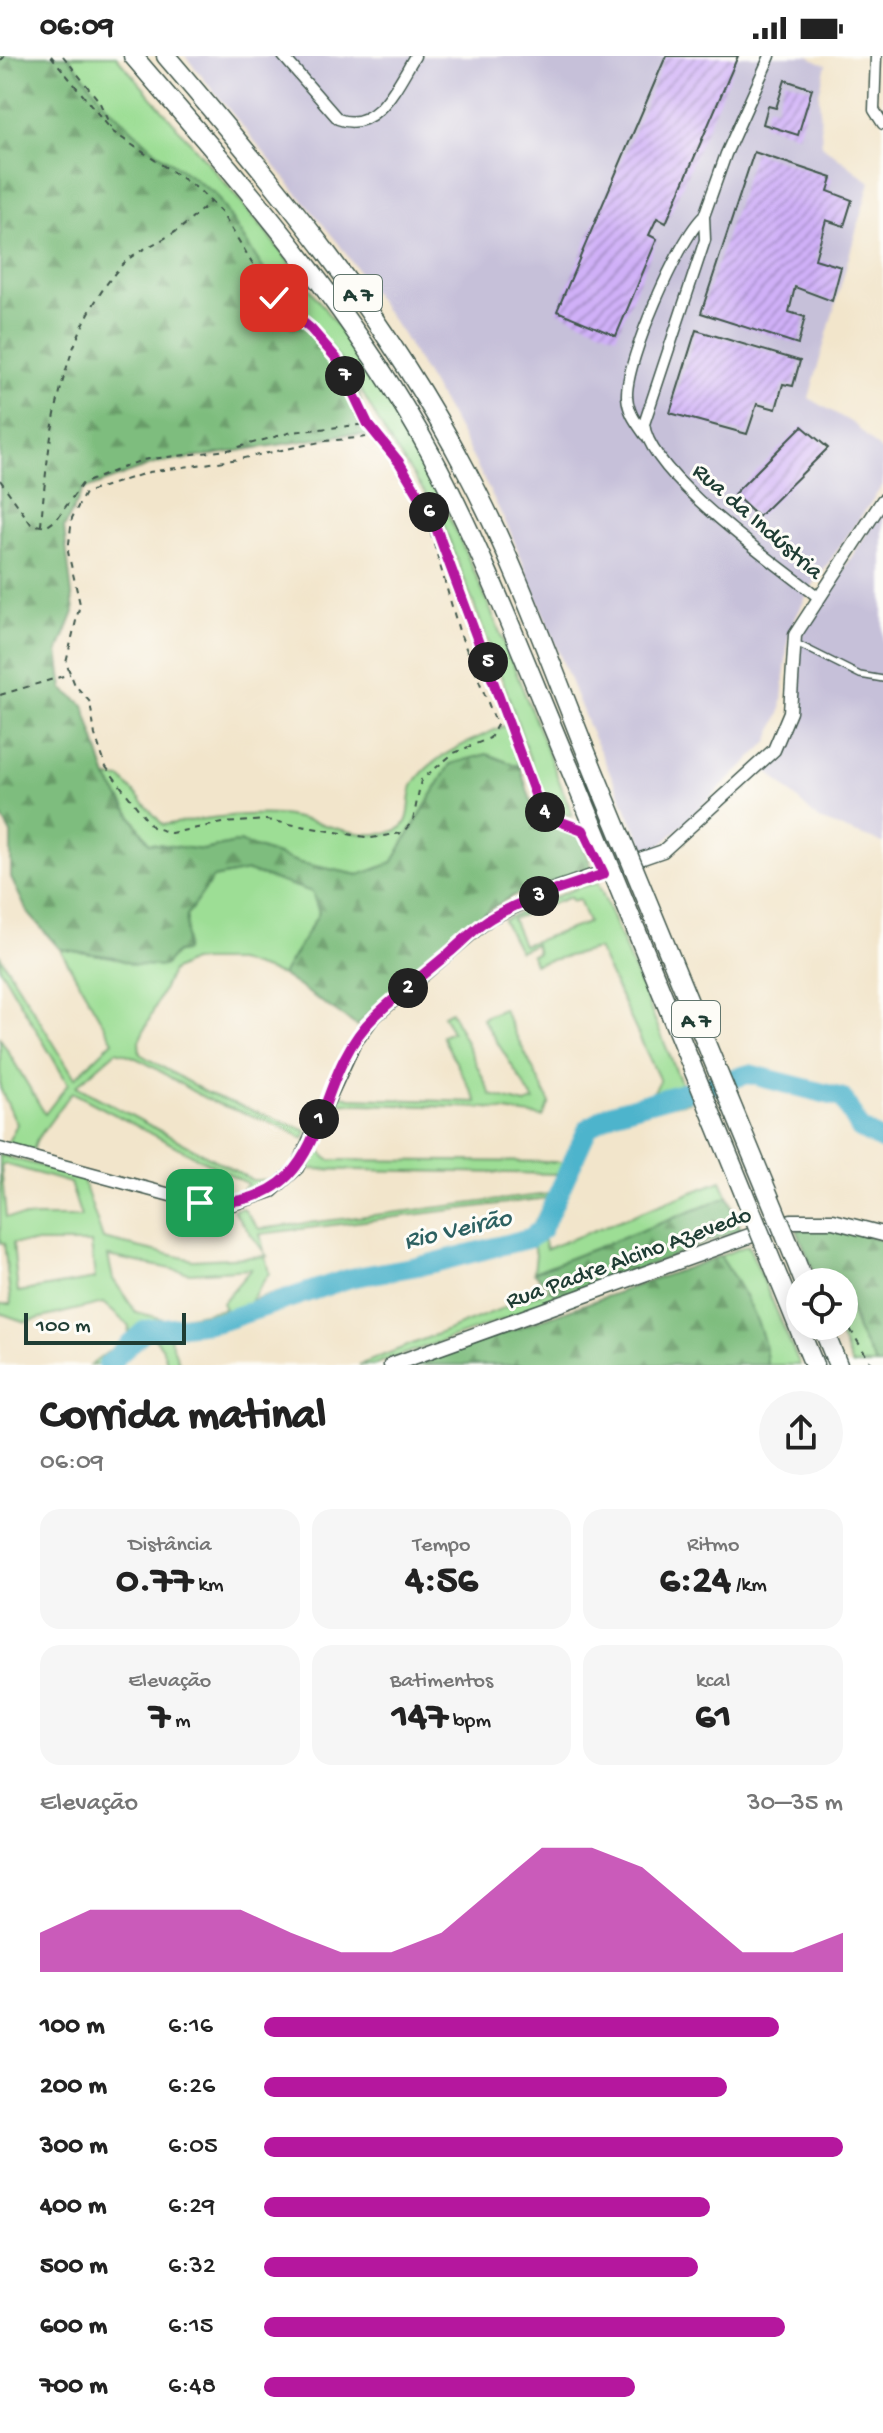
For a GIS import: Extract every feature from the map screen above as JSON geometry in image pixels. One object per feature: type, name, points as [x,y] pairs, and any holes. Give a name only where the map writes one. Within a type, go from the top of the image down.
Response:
[{"type":"highway","name":"A 7","points":[[133,56],[292,245],[350,323],[399,400],[463,518],[578,788],[814,1365]]},
{"type":"highway","name":"A 7","points":[[166,56],[302,218],[369,309],[418,383],[498,534],[799,1268]]},
{"type":"highway","points":[[828,1340],[838,1365]]},
{"type":"main road","name":"Rua Padre Alcino Azevedo","points":[[391,1365],[791,1221],[833,1221],[883,1234]]},
{"type":"street","points":[[283,56],[338,119],[351,123],[364,121],[376,112],[415,56]]},
{"type":"street","name":"Rua da Indústria","points":[[770,56],[726,154],[704,216],[681,251],[648,322],[629,376],[630,414],[663,462],[711,512],[818,597]]},
{"type":"street","points":[[876,56],[874,110],[883,124]]},
{"type":"street","name":"Rua da Indústria","points":[[645,435],[645,417],[680,324],[705,240],[704,216]]},
{"type":"street","points":[[0,1149],[200,1203],[233,1204],[272,1191],[297,1168],[354,1044],[373,1018],[490,918],[554,889],[663,851],[774,750],[790,712],[795,635],[883,500]]},
{"type":"lane","points":[[795,643],[860,675],[883,679]]},
{"type":"path","points":[[0,61],[5,56]]},
{"type":"path","points":[[51,56],[113,132],[221,212],[274,298],[311,329],[337,359],[368,424],[432,517],[539,805],[548,817],[583,830]]},
{"type":"path","points":[[63,56],[99,101],[113,132]]},
{"type":"path","points":[[41,526],[47,448],[68,367],[96,300],[123,264],[178,230],[211,202]]},
{"type":"path","points":[[0,480],[31,524],[41,526],[56,520],[82,484],[142,460],[228,450],[292,432],[368,424]]},
{"type":"path","points":[[378,436],[325,441],[239,459],[149,472],[85,493],[72,518],[68,552],[80,604],[66,663],[90,702],[95,735],[106,767],[152,827],[171,833],[266,820],[371,838],[402,833],[413,821],[421,780],[454,753],[490,738],[497,725],[459,631],[430,530],[432,517]]},
{"type":"path","points":[[0,695],[71,674]]},
{"type":"path","points":[[857,1340],[872,1365]]},
{"type":"shaded area","points":[[185,56],[808,56],[826,65],[819,94],[822,145],[870,182],[809,398],[854,424],[883,453],[883,485],[809,591],[794,621],[788,639],[781,711],[768,742],[649,857],[590,730],[510,531],[457,427],[402,334],[339,244]]},
{"type":"shaded area","points":[[883,508],[883,843],[819,820],[764,768],[788,734],[793,720],[801,635]]},
{"type":"green space","points":[[0,56],[68,56],[107,106],[159,154],[215,194],[264,270],[302,311],[356,381],[369,436],[348,434],[154,464],[83,490],[64,528],[74,612],[58,652],[63,689],[84,705],[107,778],[149,843],[203,850],[240,842],[300,863],[359,875],[392,863],[450,764],[487,754],[520,767],[537,811],[551,823],[578,832],[593,871],[538,885],[502,902],[436,953],[357,1026],[282,975],[319,913],[312,892],[248,871],[213,878],[187,915],[185,951],[176,952],[164,966],[134,965],[113,957],[60,949],[28,913],[11,878],[11,834],[0,814]]},
{"type":"green space","points":[[68,56],[116,56],[274,243],[362,362],[395,415],[453,526],[504,641],[573,816],[558,813],[543,798],[507,692],[440,515],[387,437],[356,381],[302,311],[264,270],[215,194],[159,154],[107,106]]},
{"type":"green space","points":[[506,725],[520,767],[487,754],[450,764],[392,863],[359,875],[300,863],[240,842],[203,850],[149,843],[107,778],[122,779],[163,825],[235,816],[279,815],[355,833],[385,833],[404,826],[414,784],[431,764],[456,748]]},
{"type":"green space","points":[[248,871],[313,892],[319,913],[282,975],[237,961],[191,961],[172,971],[139,1041],[140,1054],[209,1094],[307,1131],[304,1139],[270,1122],[211,1101],[141,1060],[116,1051],[76,1086],[252,1180],[272,1180],[237,1196],[248,1184],[72,1092],[36,1141],[33,1152],[7,1144],[17,1124],[0,1088],[0,1038],[45,1114],[68,1084],[0,968],[0,956],[75,1078],[113,1041],[60,949],[113,957],[134,965],[185,950],[187,915],[213,878]]},
{"type":"green space","points":[[598,883],[689,1102],[617,1115],[592,1133],[543,1238],[546,1249],[721,1181],[728,1197],[534,1272],[536,1254],[531,1241],[430,1268],[354,1282],[229,1325],[176,1331],[170,1339],[180,1365],[168,1365],[162,1347],[153,1336],[142,1338],[115,1365],[91,1365],[128,1336],[129,1326],[103,1303],[25,1322],[0,1313],[0,1304],[11,1304],[4,1243],[0,1243],[0,1155],[82,1177],[103,1239],[193,1260],[265,1256],[269,1273],[251,1300],[354,1271],[432,1258],[529,1234],[547,1198],[260,1234],[264,1252],[233,1210],[243,1208],[259,1229],[549,1194],[558,1174],[306,1169],[316,1147],[329,1160],[565,1162],[582,1133],[598,1117],[618,1106],[651,1096],[660,1081],[598,949],[534,964],[531,955],[538,953],[535,944],[519,951],[503,920],[576,888]],"holes":[[[570,897],[572,901],[579,899],[588,923],[523,945],[512,919]],[[5,1164],[70,1183],[81,1217],[6,1217],[1,1166]],[[13,1243],[91,1243],[95,1279],[18,1292]],[[108,1256],[190,1273],[251,1269],[222,1303],[225,1309],[167,1320],[136,1312],[113,1279]]]},
{"type":"green space","points":[[503,1009],[550,1103],[543,1117],[487,1108],[335,1103],[338,1094],[350,1098],[477,1102],[442,1036],[452,1032],[443,1015],[451,1011],[491,1095],[525,1104],[534,1101],[482,1018]]},
{"type":"green space","points":[[728,1197],[741,1229],[560,1300],[534,1272]]},
{"type":"green space","points":[[824,1225],[883,1240],[883,1365],[876,1365],[858,1332],[858,1268],[812,1268],[797,1230]]},
{"type":"green space","points":[[748,1245],[786,1333],[786,1340],[789,1340],[800,1365],[767,1365],[766,1350],[757,1322],[720,1256]]},
{"type":"green space","points":[[720,1256],[757,1322],[766,1350],[767,1365],[414,1365]]},
{"type":"green space","points":[[551,1289],[560,1300],[373,1365],[359,1365]]},
{"type":"green space","points":[[858,1332],[876,1365],[852,1365],[842,1340],[858,1340]]},
{"type":"building","points":[[666,56],[738,56],[666,223],[657,218],[649,235],[657,239],[616,336],[557,311]]},
{"type":"building","points":[[785,80],[812,89],[798,135],[763,124],[768,106],[776,108]]},
{"type":"building","points":[[754,152],[832,178],[828,191],[852,200],[844,226],[826,220],[815,259],[841,267],[832,301],[795,287],[789,312],[805,317],[798,344],[701,313]]},
{"type":"building","points":[[696,330],[800,361],[793,386],[783,384],[776,409],[757,404],[747,434],[670,413]]},
{"type":"building","points":[[802,426],[828,448],[758,517],[734,494]]},
{"type":"waterway","name":"Rio Veirão","points":[[108,1365],[145,1330],[219,1322],[350,1278],[429,1264],[530,1238],[542,1229],[588,1128],[612,1113],[749,1074],[843,1098],[860,1129],[883,1141]]},
{"type":"route","points":[[200,1203],[233,1204],[272,1191],[297,1168],[354,1044],[373,1018],[490,918],[554,889],[604,874],[583,830],[548,817],[539,805],[432,517],[399,462],[368,424],[337,359],[311,329],[274,298]]}]
